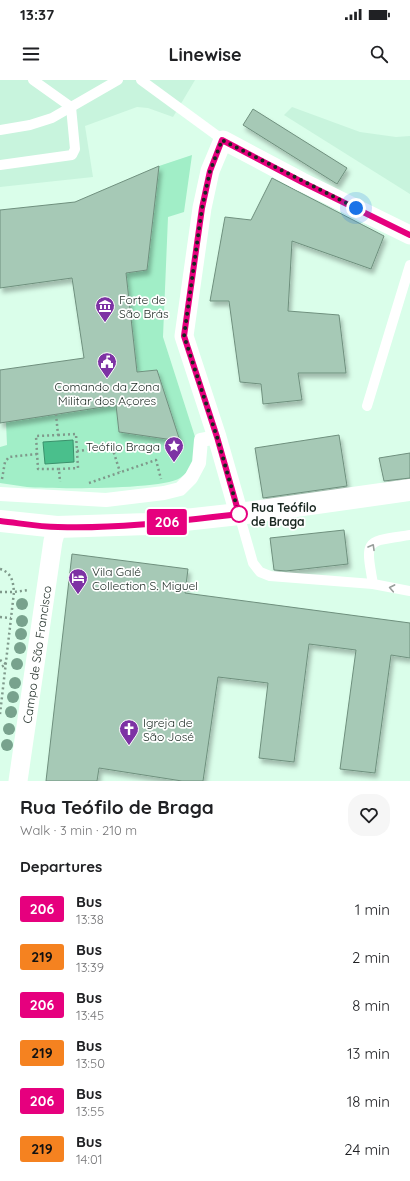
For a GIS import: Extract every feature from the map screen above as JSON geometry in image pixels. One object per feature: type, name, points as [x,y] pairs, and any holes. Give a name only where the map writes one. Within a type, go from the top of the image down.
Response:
[{"type":"main road","points":[[0,521],[57,527],[148,524],[239,514],[410,490]]},
{"type":"street","points":[[239,514],[217,437],[184,336],[202,208],[210,171],[222,140],[302,182],[410,234]]},
{"type":"street","points":[[1,489],[61,499],[80,500],[106,500],[164,493],[180,489],[191,478],[199,462],[202,440],[217,437]]},
{"type":"street","name":"Campo de São Francisco","points":[[18,781],[53,541],[57,527]]},
{"type":"lane","points":[[0,165],[72,154],[75,149],[71,107],[33,80]]},
{"type":"lane","points":[[0,130],[30,125],[52,118],[118,80]]},
{"type":"lane","points":[[141,80],[222,140]]},
{"type":"lane","points":[[366,406],[410,265]]},
{"type":"lane","points":[[239,514],[254,563],[260,572],[270,576],[373,584],[410,591]]},
{"type":"lane","points":[[373,584],[368,556],[370,547],[376,540],[410,535]]},
{"type":"path","points":[[56,414],[58,435]]},
{"type":"path","points":[[76,434],[77,451],[78,468],[38,470],[36,436],[76,434]]},
{"type":"path","points":[[77,451],[110,447],[113,450],[120,472]]},
{"type":"path","points":[[1,489],[5,462],[9,457],[37,454]]},
{"type":"path","points":[[80,500],[81,485],[156,460]]},
{"type":"path","points":[[59,469],[61,499]]},
{"type":"path","points":[[0,569],[6,571],[12,578],[14,592],[0,714]]},
{"type":"path","points":[[0,592],[14,592]]},
{"type":"path","points":[[0,617],[12,618]]},
{"type":"path","points":[[0,660],[6,664]]},
{"type":"path","points":[[0,668],[6,664]]},
{"type":"shaded area","points":[[0,80],[195,80],[173,117],[148,108],[137,107],[85,126],[93,177],[0,187]]},
{"type":"shaded area","points":[[292,107],[360,132],[396,137],[410,136],[410,194],[284,115]]},
{"type":"shaded area","points":[[192,155],[184,212],[168,217],[163,337],[196,440],[195,456],[191,466],[180,478],[169,482],[130,487],[40,488],[0,483],[0,447],[7,445],[6,422],[116,405],[119,432],[180,441],[157,370],[137,372],[126,273],[147,270],[159,166]]},
{"type":"shaded area","points":[[73,440],[74,462],[45,464],[43,442]]},
{"type":"building","points":[[253,109],[347,168],[337,184],[243,125]]},
{"type":"building","name":"Forte de São Brás","points":[[159,166],[147,270],[126,273],[137,372],[157,370],[180,441],[119,432],[116,405],[0,423],[0,370],[84,358],[72,278],[0,288],[0,210],[75,202]]},
{"type":"building","points":[[272,178],[384,236],[371,269],[292,241],[288,311],[339,315],[346,373],[298,373],[302,400],[263,404],[261,384],[240,382],[229,301],[210,301],[225,217],[251,220]]},
{"type":"building","points":[[339,435],[347,486],[263,498],[255,448]]},
{"type":"building","points":[[410,453],[410,478],[384,481],[379,458]]},
{"type":"building","points":[[344,530],[348,564],[286,571],[274,570],[270,538]]},
{"type":"building","points":[[72,554],[188,569],[185,593],[410,623],[410,658],[391,655],[375,773],[340,769],[356,650],[309,644],[294,762],[259,758],[268,683],[218,677],[203,781],[182,781],[99,768],[97,781],[46,781]]},
{"type":"bus line","name":"206","points":[[0,521],[57,527],[90,527],[148,524],[239,514],[217,437],[184,336],[202,208],[210,171],[222,140],[302,182],[410,235]]},
{"type":"place","name":"Forte de São Brás","points":[[105,323]]},
{"type":"place","name":"Comando da Zona Militar dos Açores","points":[[107,379]]},
{"type":"place","name":"Teófilo Braga","points":[[174,463]]},
{"type":"place","name":"Rua Teófilo de Braga","points":[[239,514]]},
{"type":"place","name":"Vila Galé Collection S. Miguel","points":[[78,595]]},
{"type":"place","name":"Igreja de São José","points":[[129,746]]},
{"type":"route","points":[[239,514],[217,437],[184,336],[202,208],[210,171],[222,140],[302,182],[356,208]]}]
